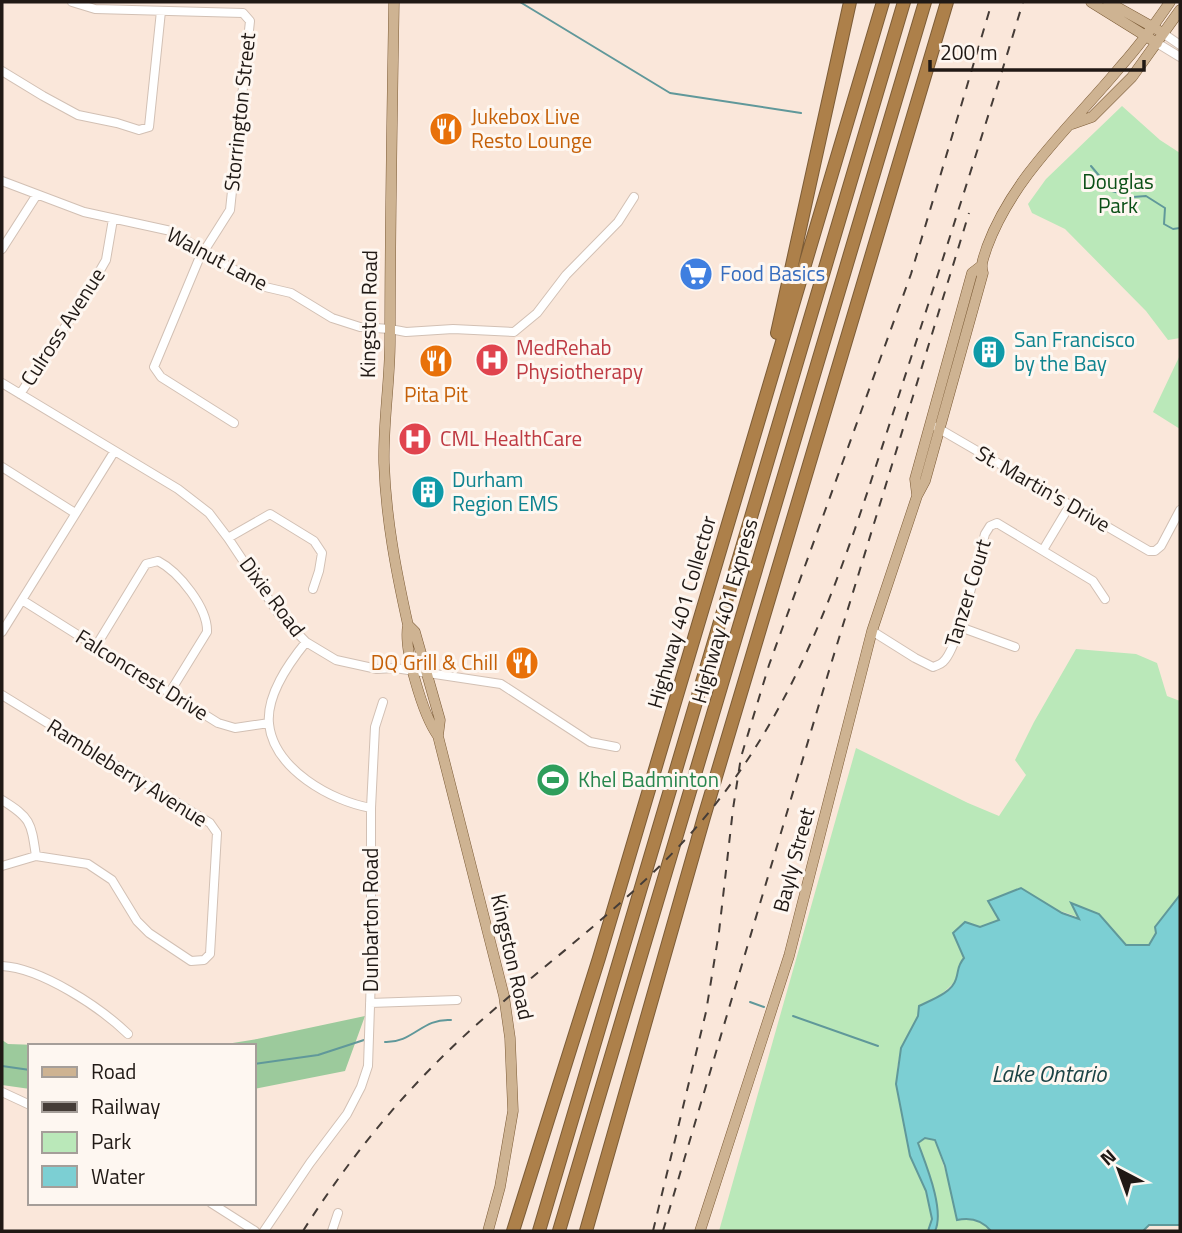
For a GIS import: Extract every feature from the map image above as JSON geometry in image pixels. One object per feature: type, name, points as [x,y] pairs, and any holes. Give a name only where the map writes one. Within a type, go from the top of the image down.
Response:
[{"type":"highway","points":[[764,400],[781,309],[850,2]]},
{"type":"highway","name":"Highway 401 Collector","points":[[513,1231],[603,946],[883,2]]},
{"type":"highway","name":"Highway 401 Express","points":[[539,1231],[904,2]]},
{"type":"highway","name":"Highway 401 Express","points":[[559,1231],[925,2]]},
{"type":"highway","points":[[586,1231],[704,817],[947,2]]},
{"type":"main road","name":"Kingston Road","points":[[394,2],[390,329],[384,454],[386,501],[390,542],[408,625],[405,635],[413,672],[430,726],[438,736]]},
{"type":"main road","points":[[1091,2],[1157,43]]},
{"type":"main road","points":[[1108,2],[1164,34]]},
{"type":"main road","name":"Bayly Street","points":[[700,1231],[789,956],[872,631],[917,496],[925,481],[935,426],[983,273],[981,266],[993,231],[1010,200],[1048,150],[1120,68],[1170,2]]},
{"type":"main road","name":"Bayly Street","points":[[1072,124],[1092,117],[1132,77],[1180,10]]},
{"type":"main road","name":"Kingston Road","points":[[408,625],[415,632],[440,720],[438,736],[504,996],[513,1111],[500,1187],[488,1231]]},
{"type":"street","name":"Storrington Street","points":[[72,2],[95,9],[243,13],[250,21],[230,210],[205,251],[153,367],[161,377],[234,423]]},
{"type":"street","points":[[2,71],[78,115],[139,130],[149,127],[161,11]]},
{"type":"street","points":[[1164,34],[1180,45]]},
{"type":"street","points":[[1157,43],[1180,57]]},
{"type":"street","name":"Walnut Lane","points":[[2,181],[84,212],[171,231],[261,286],[291,293],[332,318],[360,327],[406,332],[453,329],[514,332],[537,313],[566,275],[618,222],[634,197]]},
{"type":"street","points":[[2,249],[36,196]]},
{"type":"street","name":"Culross Avenue","points":[[20,394],[83,300],[106,260],[113,219]]},
{"type":"street","name":"Dixie Road","points":[[2,383],[178,489],[209,513],[278,612],[306,642],[336,660],[377,669],[395,668],[501,684],[590,742],[616,747]]},
{"type":"street","name":"St. Martin's Drive","points":[[935,426],[1149,551],[1155,551],[1161,546],[1180,510]]},
{"type":"street","points":[[2,632],[114,452]]},
{"type":"street","points":[[2,467],[75,513]]},
{"type":"street","points":[[1043,550],[1070,505]]},
{"type":"street","points":[[228,538],[270,514],[314,541],[322,552],[313,589]]},
{"type":"street","name":"Tanzer Court","points":[[872,631],[933,667],[942,664],[948,657],[960,627],[985,534],[990,526],[997,523],[1093,581],[1104,599]]},
{"type":"street","points":[[96,646],[146,564],[158,561],[171,568],[208,621],[207,632],[170,692]]},
{"type":"street","name":"Falconcrest Drive","points":[[22,600],[218,723],[235,728],[269,723]]},
{"type":"street","points":[[960,627],[1015,647]]},
{"type":"street","points":[[306,642],[280,681],[273,698],[269,723],[282,756],[300,773],[338,799],[371,808]]},
{"type":"street","name":"Rambleberry Avenue","points":[[2,695],[210,823],[218,833],[210,954],[204,960],[191,961],[149,933],[137,921],[112,880],[88,864],[36,856],[2,866]]},
{"type":"street","name":"Dunbarton Road","points":[[264,1231],[347,1114],[368,1066],[371,808],[375,727],[383,702]]},
{"type":"street","points":[[2,800],[29,821],[36,856]]},
{"type":"street","points":[[2,966],[44,977],[112,1019],[128,1034]]},
{"type":"street","points":[[370,1003],[457,1000]]},
{"type":"street","points":[[2,1092],[28,1104]]},
{"type":"street","points":[[214,1205],[255,1231]]},
{"type":"street","points":[[332,1231],[338,1213]]},
{"type":"green space","name":"Douglas Park","points":[[1122,106],[1160,140],[1180,153],[1180,338],[1168,340],[1146,311],[1065,229],[1032,213],[1028,204],[1046,179]]},
{"type":"green space","points":[[1180,355],[1180,429],[1153,412]]},
{"type":"green space","points":[[1076,649],[1136,654],[1157,663],[1167,696],[1180,701],[1180,895],[1172,905],[1180,1102],[1126,945],[1064,912],[1038,912],[997,921],[980,927],[972,956],[960,976],[917,1018],[900,1052],[897,1069],[900,1102],[925,1164],[918,1143],[925,1138],[935,1139],[948,1179],[992,1231],[719,1231],[856,748],[999,816],[1026,775],[1015,760]]},
{"type":"green space","points":[[365,1016],[345,1071],[256,1089],[256,1044],[226,1044]]},
{"type":"green space","points":[[2,1040],[8,1044],[28,1045],[28,1089],[2,1085]]},
{"type":"water","name":"Lake Ontario","points":[[1021,888],[1062,913],[1079,919],[1071,903],[1099,914],[1126,945],[1149,945],[1156,933],[1155,927],[1180,895],[1180,1225],[1149,1225],[1143,1231],[991,1231],[976,1220],[957,1220],[945,1166],[935,1140],[925,1138],[918,1143],[938,1211],[935,1231],[928,1231],[932,1219],[926,1191],[910,1156],[896,1084],[901,1048],[918,1016],[919,1006],[935,999],[954,984],[964,958],[953,933],[965,922],[980,927],[999,920],[988,901]]},
{"type":"waterway","points":[[520,2],[670,93],[801,113]]},
{"type":"waterway","points":[[1091,166],[1112,191],[1133,197],[1146,196],[1165,208],[1164,224],[1173,229],[1180,228]]},
{"type":"waterway","points":[[750,1002],[764,1007]]},
{"type":"waterway","points":[[793,1016],[878,1046]]},
{"type":"waterway","points":[[385,1042],[403,1039],[432,1023],[451,1020]]},
{"type":"waterway","points":[[256,1064],[318,1055],[364,1040]]},
{"type":"waterway","points":[[2,1066],[28,1070]]},
{"type":"railway","points":[[653,1231],[706,1012],[741,757],[769,665],[911,274],[992,2]]},
{"type":"railway","points":[[303,1231],[363,1146],[432,1067],[483,1019],[633,892],[688,836],[714,806],[747,760],[776,712],[802,663],[844,561],[1023,2]]},
{"type":"railway","points":[[663,1231],[828,674],[969,213]]},
{"type":"place","name":"Jukebox Live Resto Lounge","points":[[446,129]]},
{"type":"place","name":"Food Basics","points":[[696,274]]},
{"type":"place","name":"San Francisco by the Bay","points":[[989,352]]},
{"type":"place","name":"MedRehab Physiotherapy","points":[[492,360]]},
{"type":"place","name":"Pita Pit","points":[[436,361]]},
{"type":"place","name":"CML HealthCare","points":[[415,439]]},
{"type":"place","name":"Durham Region EMS","points":[[428,492]]},
{"type":"place","name":"DQ Grill & Chill","points":[[522,663]]},
{"type":"place","name":"Khel Badminton","points":[[553,780]]}]
